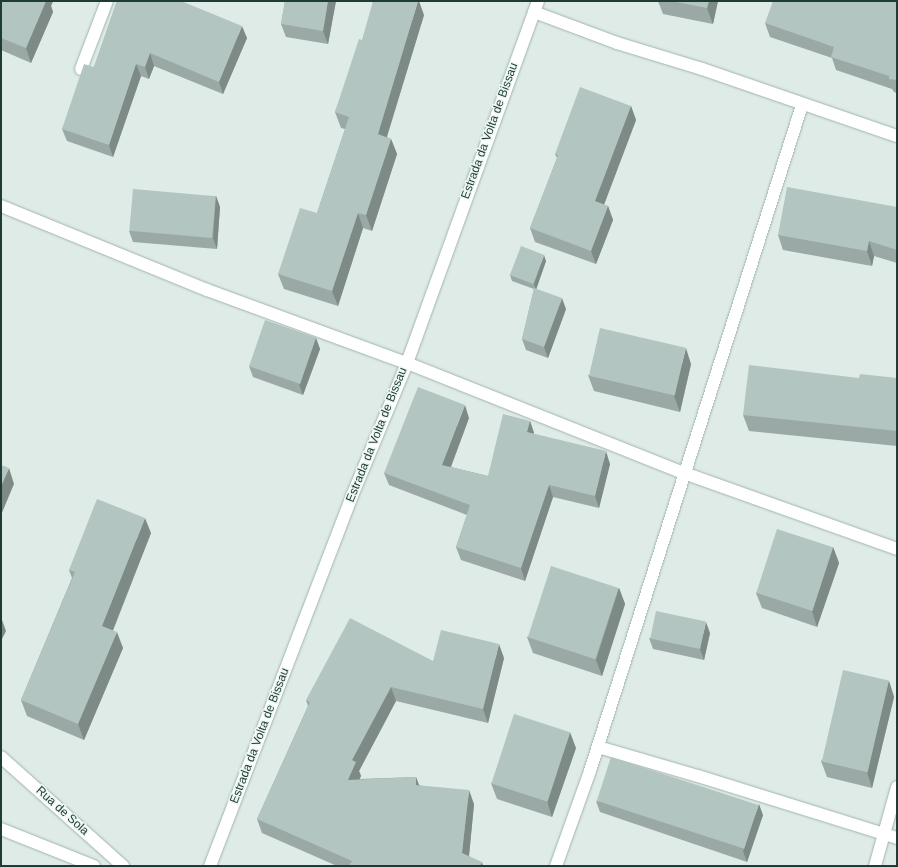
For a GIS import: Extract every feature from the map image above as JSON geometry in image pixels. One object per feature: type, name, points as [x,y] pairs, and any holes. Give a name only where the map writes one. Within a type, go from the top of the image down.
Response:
[{"type":"street","points":[[81,69],[107,1]]},
{"type":"street","points":[[536,6],[617,43],[702,69],[802,105],[897,136]]},
{"type":"street","name":"Estrada da Volta de Bissau","points":[[210,866],[352,496],[407,363],[536,6]]},
{"type":"street","points":[[556,866],[598,747],[802,105]]},
{"type":"street","points":[[1,206],[207,290],[407,363],[684,474],[897,549]]},
{"type":"street","points":[[598,747],[698,776],[897,838]]},
{"type":"street","name":"Rua de Sola","points":[[1,757],[123,866]]},
{"type":"street","points":[[875,866],[897,787]]},
{"type":"street","points":[[1,829],[94,866]]},
{"type":"building","points":[[1,1],[46,1],[26,48],[1,38]]},
{"type":"building","points":[[117,1],[181,1],[242,26],[219,82],[150,53],[145,67],[136,64],[109,145],[62,129],[84,64],[94,67]]},
{"type":"building","points":[[285,1],[328,1],[323,31],[281,24]]},
{"type":"building","points":[[373,1],[418,1],[378,134],[391,139],[366,215],[358,213],[332,291],[278,274],[300,208],[317,213],[349,117],[335,112],[359,39],[362,40]]},
{"type":"building","points":[[671,1],[709,1],[707,8]]},
{"type":"building","points":[[773,1],[897,1],[897,80],[889,79],[889,76],[831,57],[834,47],[765,23]]},
{"type":"building","points":[[580,87],[631,106],[595,201],[608,206],[591,251],[530,228],[558,155],[555,154]]},
{"type":"building","points":[[787,187],[897,207],[897,250],[869,241],[867,251],[778,235]]},
{"type":"building","points":[[133,189],[216,196],[212,238],[129,231]]},
{"type":"building","points":[[521,246],[544,255],[533,284],[510,275]]},
{"type":"building","points":[[534,288],[562,298],[544,347],[522,339]]},
{"type":"building","points":[[265,320],[316,338],[300,384],[249,366]]},
{"type":"building","points":[[600,328],[686,348],[675,396],[589,376]]},
{"type":"building","points":[[749,365],[859,378],[860,374],[897,378],[897,431],[743,415]]},
{"type":"building","points":[[418,387],[465,405],[442,465],[488,476],[503,414],[530,421],[527,432],[606,451],[595,496],[549,485],[521,568],[456,547],[470,505],[384,473]]},
{"type":"building","points":[[1,465],[9,468],[1,486]]},
{"type":"building","points":[[97,499],[145,518],[102,626],[117,632],[78,724],[21,700],[75,572],[69,570]]},
{"type":"building","points":[[777,529],[833,547],[812,611],[756,593]]},
{"type":"building","points":[[551,566],[619,588],[595,659],[528,637]]},
{"type":"building","points":[[656,611],[706,622],[700,649],[650,638]]},
{"type":"building","points":[[350,618],[433,661],[441,630],[499,644],[483,709],[391,687],[352,760],[356,762],[348,780],[416,777],[416,785],[469,790],[462,853],[482,862],[480,866],[349,866],[352,861],[257,819],[310,702],[306,700]]},
{"type":"building","points":[[843,670],[889,681],[868,772],[822,762]]},
{"type":"building","points":[[514,714],[570,732],[548,802],[491,783]]},
{"type":"building","points":[[611,757],[758,805],[744,849],[597,801]]}]
